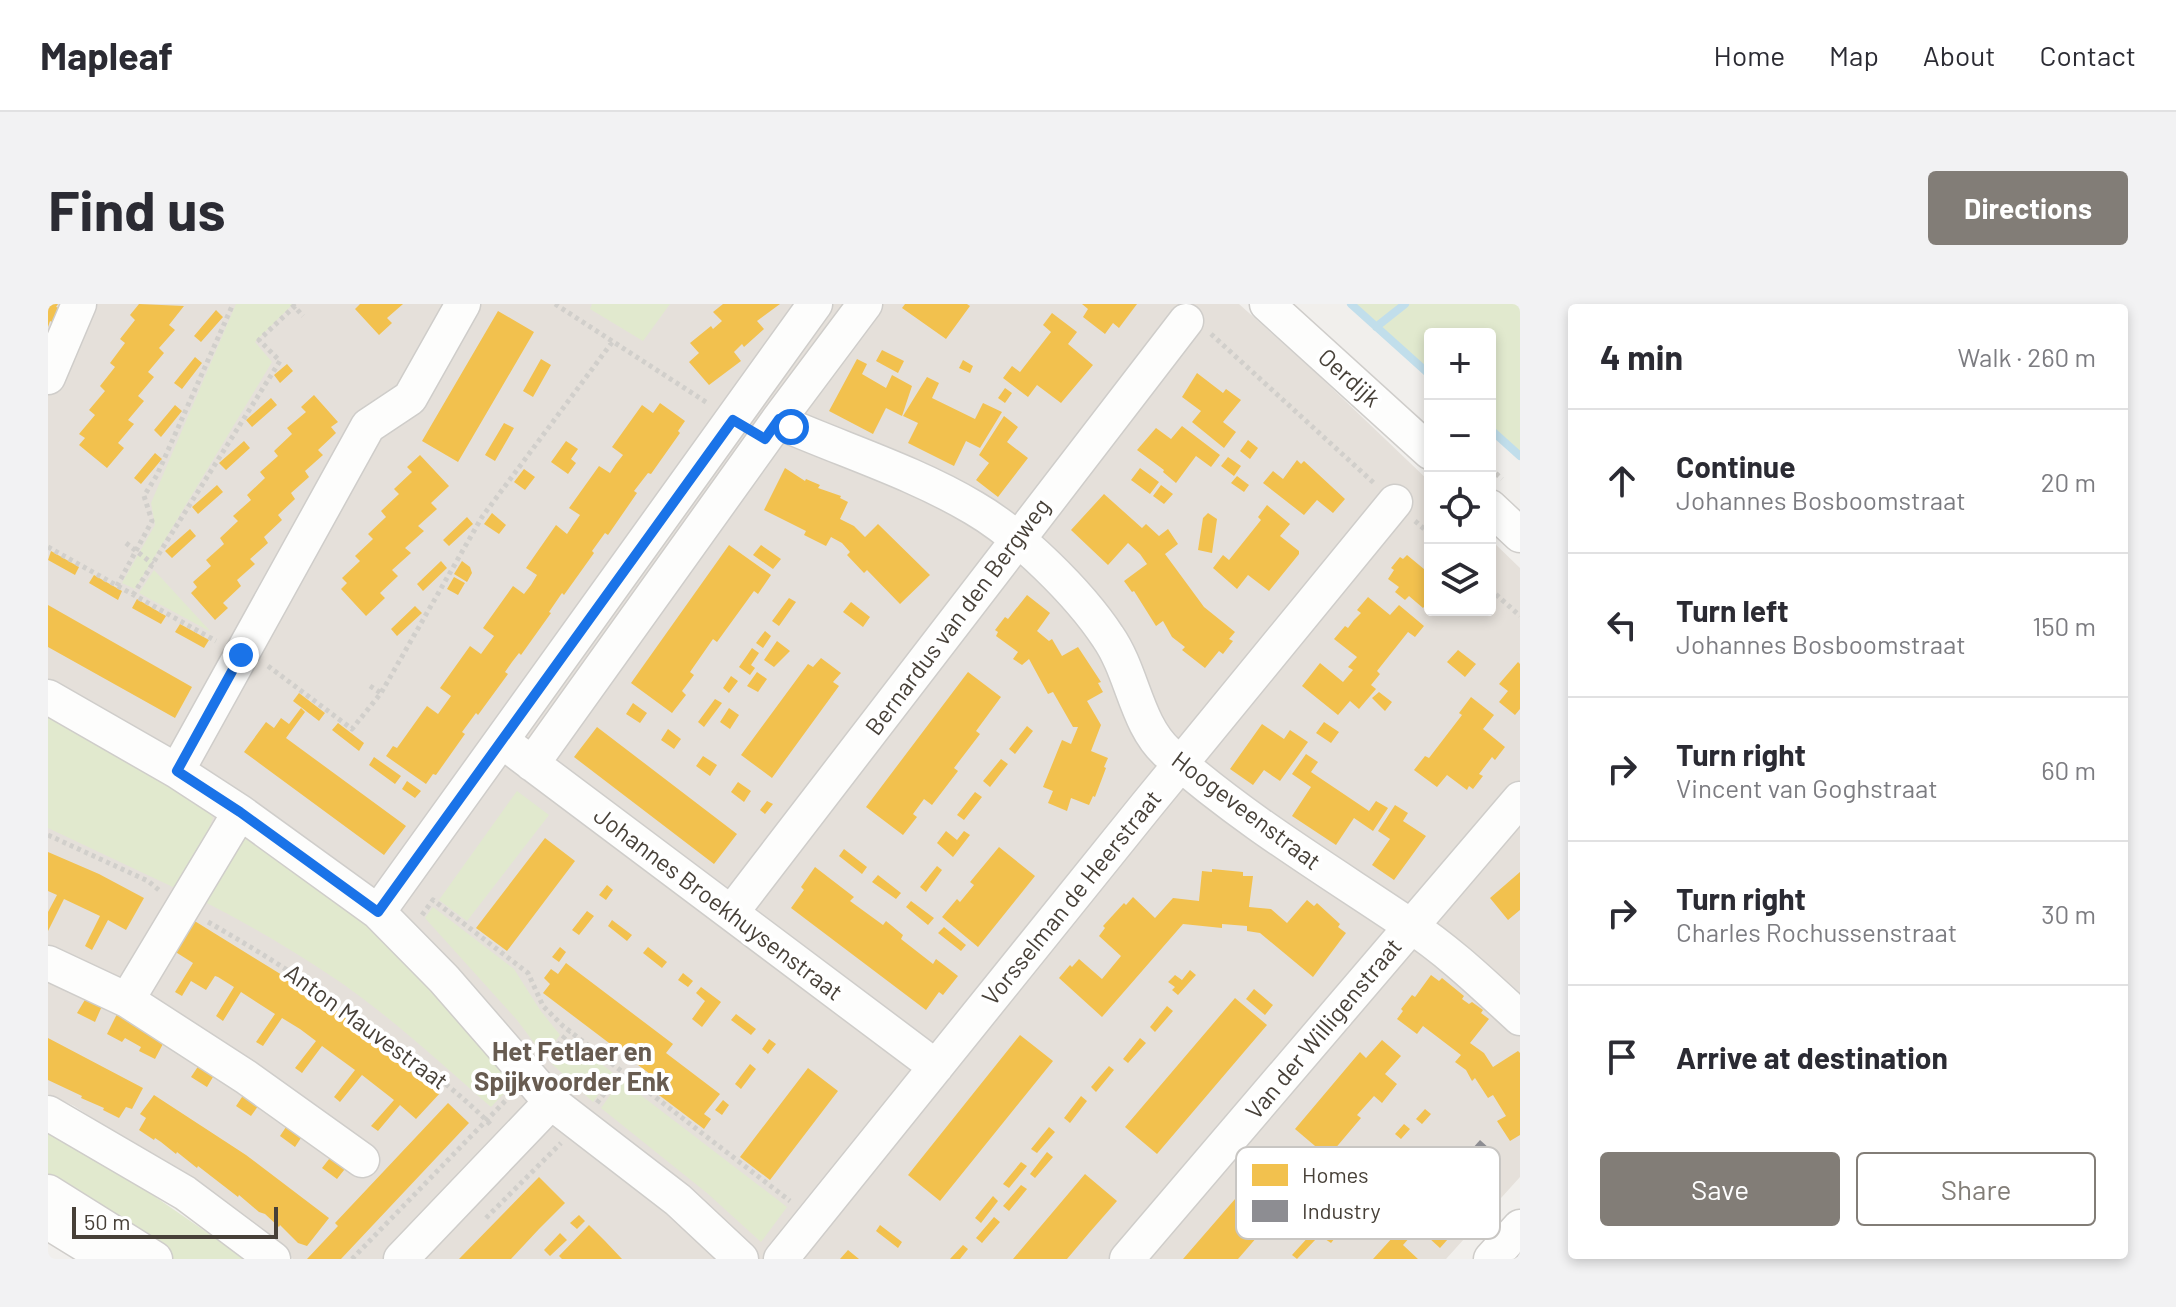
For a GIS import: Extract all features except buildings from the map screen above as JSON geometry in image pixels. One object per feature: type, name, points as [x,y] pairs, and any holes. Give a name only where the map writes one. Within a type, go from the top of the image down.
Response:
[{"type":"street","points":[[48,377],[79,304]]},
{"type":"street","points":[[177,771],[368,426],[410,398],[463,304]]},
{"type":"street","points":[[378,912],[815,304]]},
{"type":"street","points":[[532,764],[865,304]]},
{"type":"street","name":"Oerdijk","points":[[1267,304],[1424,447]]},
{"type":"street","name":"Bernardus van den Bergweg","points":[[731,913],[1016,539],[1196,325]]},
{"type":"street","name":"Hoogeveenstraat","points":[[733,420],[772,429],[791,427],[947,494],[976,509],[1016,539],[1080,598],[1110,639],[1130,677],[1153,739],[1262,829],[1412,927],[1520,1018]]},
{"type":"street","name":"Vorsselman de Heerstraat","points":[[781,1259],[1395,502]]},
{"type":"street","points":[[1496,513],[1520,535]]},
{"type":"street","points":[[48,697],[177,771],[240,812],[378,912],[489,1029],[551,1102],[678,1200],[741,1259]]},
{"type":"street","name":"Johannes Broekhuysenstraat","points":[[501,741],[936,1067]]},
{"type":"street","name":"Van der Willigenstraat","points":[[1127,1259],[1520,799]]},
{"type":"street","points":[[127,1000],[240,812]]},
{"type":"street","points":[[48,963],[127,1000],[246,1077],[362,1160]]},
{"type":"street","points":[[401,1259],[551,1102]]},
{"type":"street","points":[[48,1113],[185,1193],[273,1259]]},
{"type":"street","points":[[48,1192],[155,1259]]},
{"type":"street","points":[[48,1222],[106,1258]]},
{"type":"street","points":[[1491,1259],[1520,1227]]},
{"type":"path","points":[[117,586],[152,521],[144,496],[157,475],[233,304]]},
{"type":"path","points":[[555,304],[733,420]]},
{"type":"path","points":[[133,595],[280,361],[259,340],[294,305],[303,316]]},
{"type":"path","points":[[1196,325],[1424,529]]},
{"type":"path","points":[[48,547],[243,652],[352,729],[381,693],[482,517],[613,341]]},
{"type":"path","points":[[126,543],[153,564]]},
{"type":"path","points":[[1496,594],[1520,616]]},
{"type":"path","points":[[370,686],[381,693]]},
{"type":"path","name":"Anton Mauvestraat","points":[[48,835],[148,881],[181,908],[277,962],[336,1001],[430,1071],[536,1167]]},
{"type":"path","points":[[405,938],[433,900],[528,973],[543,1006],[570,1031],[795,1205]]},
{"type":"path","points":[[352,1259],[485,1119],[546,1061],[570,1031]]},
{"type":"path","points":[[476,1228],[580,1124],[621,1072]]},
{"type":"shaded area","points":[[48,304],[1239,304],[1424,476],[1424,616],[1496,616],[1496,545],[1520,568],[1520,1177],[1500,1199],[1500,1147],[1236,1147],[1236,1239],[1464,1239],[1446,1259],[293,1259],[217,1199],[74,1106],[48,1094]]},
{"type":"green space","points":[[236,304],[293,304],[255,342],[272,362],[135,589],[122,583],[155,525],[151,503]]},
{"type":"green space","points":[[592,304],[670,304],[643,341],[590,309]]},
{"type":"green space","points":[[1348,304],[1520,304],[1520,456],[1496,434],[1496,328],[1424,328],[1424,371]]},
{"type":"green space","points":[[154,570],[211,632],[139,593]]},
{"type":"green space","points":[[48,708],[203,803],[213,818],[205,838],[175,888],[48,828]]},
{"type":"green space","points":[[517,791],[549,815],[467,921],[439,900]]},
{"type":"green space","points":[[242,839],[254,841],[371,922],[516,1081],[491,1107],[349,989],[281,944],[199,899]]},
{"type":"green space","points":[[433,907],[514,969],[560,1035],[544,1056],[517,1020],[425,918]]},
{"type":"green space","points":[[570,1040],[613,1073],[593,1102],[552,1064]]},
{"type":"green space","points":[[621,1080],[787,1207],[761,1242],[707,1193],[601,1108]]},
{"type":"green space","points":[[48,1123],[231,1249],[243,1247],[257,1259],[170,1259],[48,1182]]},
{"type":"waterway","points":[[1351,304],[1424,370]]},
{"type":"waterway","points":[[1376,327],[1405,304]]},
{"type":"waterway","points":[[1496,434],[1520,456]]},
{"type":"district","name":"Het Fetlaer en Spijkvoorder Enk","points":[[572,1067]]},
{"type":"route","points":[[241,655],[177,771],[240,812],[378,912],[733,420],[765,439],[779,419],[791,427]]}]
